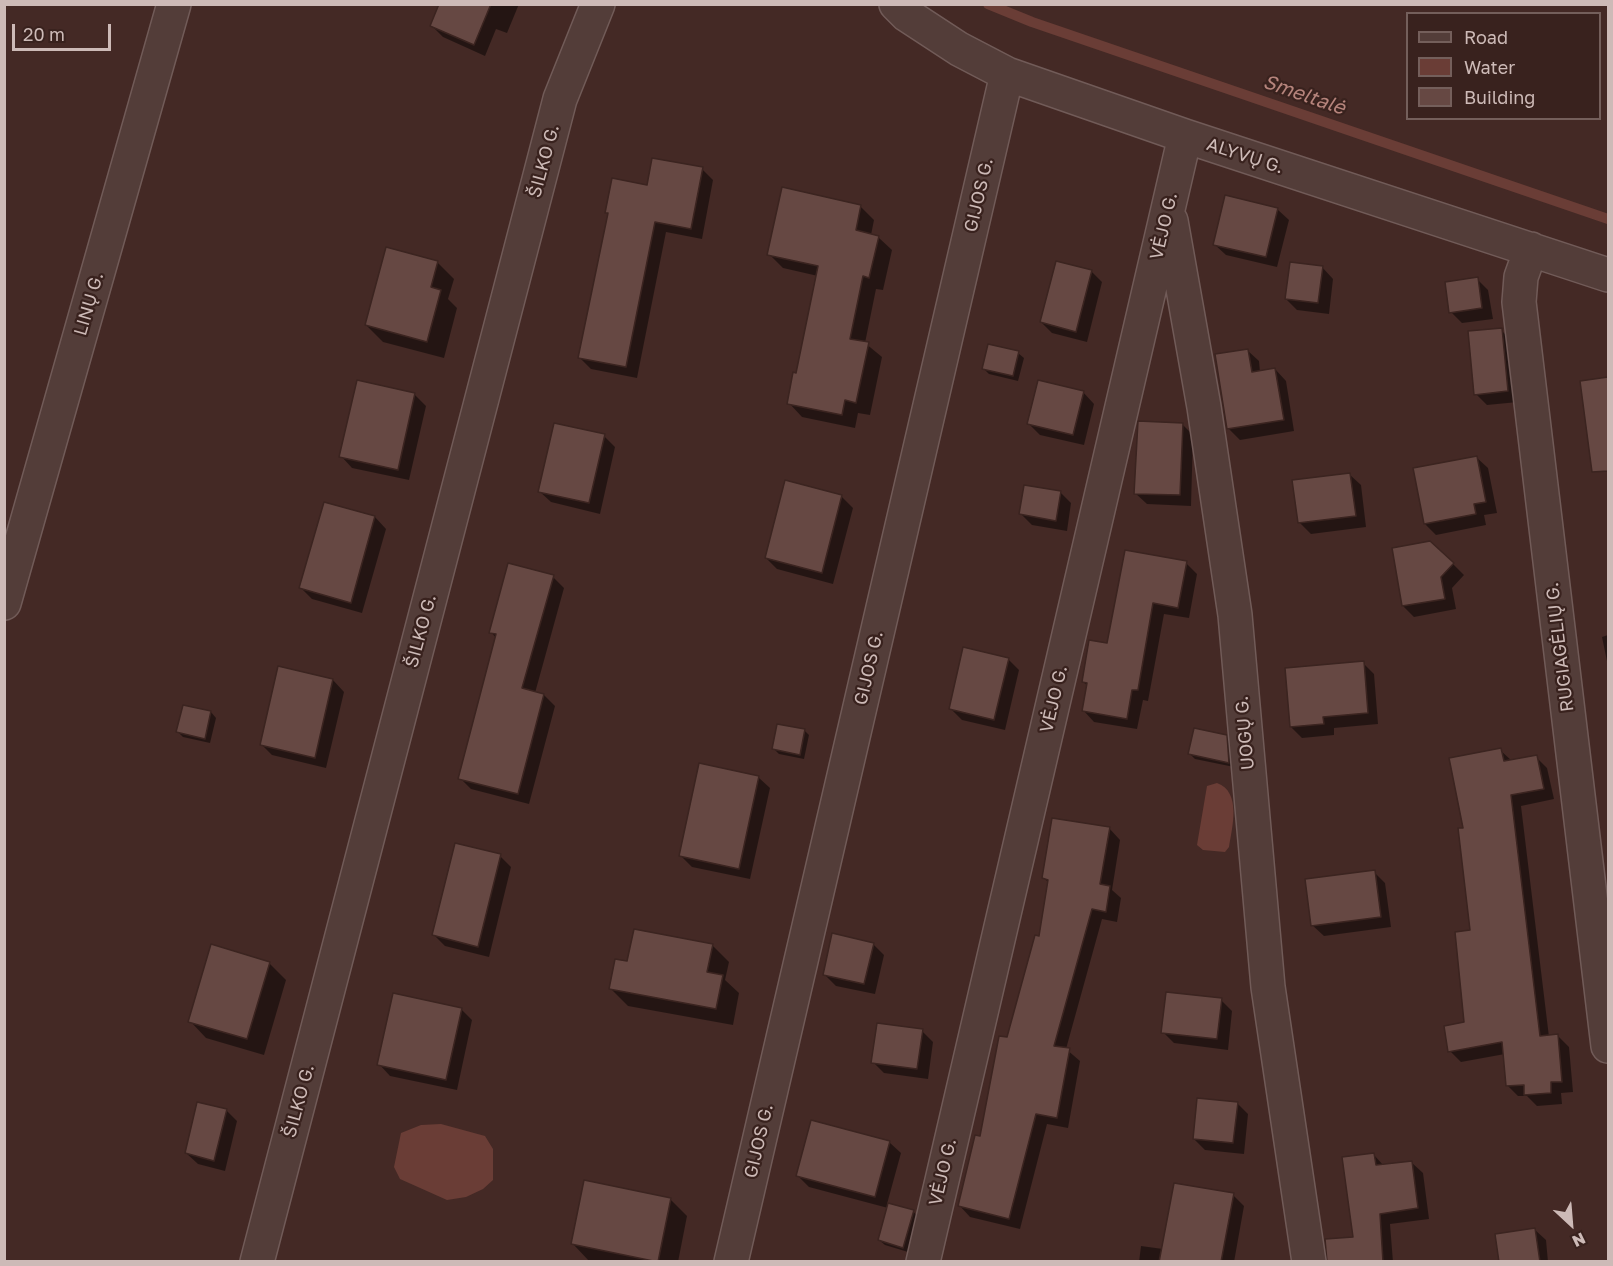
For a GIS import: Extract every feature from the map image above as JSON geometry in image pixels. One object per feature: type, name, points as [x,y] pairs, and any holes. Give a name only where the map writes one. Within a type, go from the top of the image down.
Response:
[{"type":"street","name":"LINŲ G.","points":[[4,603],[174,4]]},
{"type":"street","name":"ŠILKO G.","points":[[257,1262],[560,99],[597,4]]},
{"type":"street","name":"ALYVŲ G.","points":[[896,4],[907,15],[959,49],[1007,74],[1185,136],[1608,275]]},
{"type":"street","name":"GIJOS G.","points":[[731,1262],[1007,74]]},
{"type":"street","name":"VĖJO G.","points":[[923,1262],[1185,136]]},
{"type":"street","name":"UOGŲ G.","points":[[1169,207],[1204,407],[1235,615],[1268,987],[1309,1262]]},
{"type":"street","name":"RUGIAGĖLIŲ G.","points":[[1531,249],[1521,277],[1519,302],[1608,1046]]},
{"type":"water","points":[[1217,783],[1225,788],[1233,802],[1232,830],[1229,847],[1225,852],[1203,850],[1197,845],[1207,786]]},
{"type":"water","points":[[441,1124],[485,1136],[493,1149],[493,1180],[483,1189],[466,1197],[447,1200],[400,1179],[394,1167],[401,1133],[421,1125]]},
{"type":"building","points":[[439,4],[491,4],[474,45],[430,26]]},
{"type":"building","points":[[652,158],[703,167],[691,229],[655,222],[626,367],[578,358],[608,213],[605,213],[612,178],[647,185]]},
{"type":"building","points":[[782,187],[861,205],[856,230],[879,236],[869,278],[863,276],[850,339],[869,342],[856,403],[845,400],[842,415],[787,404],[793,372],[796,373],[818,266],[767,255]]},
{"type":"building","points":[[1225,195],[1278,208],[1266,257],[1213,245]]},
{"type":"building","points":[[386,247],[438,261],[431,287],[441,290],[427,342],[365,325]]},
{"type":"building","points":[[1056,261],[1092,270],[1076,332],[1040,322]]},
{"type":"building","points":[[1290,262],[1323,266],[1318,303],[1285,299]]},
{"type":"building","points":[[1478,277],[1482,308],[1449,313],[1445,282]]},
{"type":"building","points":[[1502,328],[1508,391],[1474,395],[1468,331]]},
{"type":"building","points":[[988,344],[1019,351],[1013,376],[982,369]]},
{"type":"building","points":[[1248,349],[1252,372],[1275,368],[1284,420],[1227,429],[1215,354]]},
{"type":"building","points":[[1608,377],[1608,471],[1592,472],[1580,381]]},
{"type":"building","points":[[357,380],[415,393],[398,470],[339,457]]},
{"type":"building","points":[[1038,380],[1084,391],[1073,435],[1027,424]]},
{"type":"building","points":[[1138,421],[1183,423],[1180,495],[1134,494]]},
{"type":"building","points":[[554,423],[605,434],[589,503],[538,492]]},
{"type":"building","points":[[1477,456],[1486,502],[1474,504],[1476,514],[1424,524],[1413,468]]},
{"type":"building","points":[[1350,473],[1356,516],[1298,523],[1292,480]]},
{"type":"building","points":[[785,480],[842,495],[822,573],[765,558]]},
{"type":"building","points":[[1024,485],[1061,491],[1056,521],[1019,514]]},
{"type":"building","points":[[324,502],[375,516],[351,603],[299,588]]},
{"type":"building","points":[[1430,541],[1454,563],[1441,577],[1445,599],[1402,606],[1392,548]]},
{"type":"building","points":[[1125,550],[1187,561],[1178,608],[1153,603],[1138,690],[1132,690],[1127,719],[1082,711],[1087,683],[1082,682],[1089,640],[1107,643]]},
{"type":"building","points":[[508,563],[554,575],[522,688],[544,694],[518,794],[458,779],[496,634],[489,633]]},
{"type":"building","points":[[963,647],[1009,658],[994,720],[949,709]]},
{"type":"building","points":[[1364,661],[1368,713],[1323,717],[1324,724],[1290,727],[1285,668]]},
{"type":"building","points":[[278,666],[333,679],[315,758],[260,745]]},
{"type":"building","points":[[183,705],[211,711],[205,739],[176,732]]},
{"type":"building","points":[[777,724],[805,729],[800,755],[772,749]]},
{"type":"building","points":[[1194,728],[1227,735],[1229,763],[1188,754]]},
{"type":"building","points":[[1501,748],[1504,761],[1537,755],[1544,789],[1511,795],[1540,1036],[1558,1034],[1562,1082],[1551,1082],[1551,1093],[1524,1095],[1524,1085],[1506,1086],[1502,1042],[1448,1052],[1444,1026],[1464,1022],[1455,932],[1470,930],[1458,828],[1463,828],[1449,758]]},
{"type":"building","points":[[699,763],[759,776],[739,869],[679,856]]},
{"type":"building","points":[[1052,818],[1110,827],[1100,884],[1110,886],[1106,912],[1092,909],[1054,1046],[1070,1048],[1057,1118],[1036,1114],[1009,1219],[958,1206],[975,1135],[980,1136],[999,1036],[1007,1037],[1035,935],[1039,936],[1048,880],[1042,878]]},
{"type":"building","points":[[455,843],[501,854],[478,947],[432,935]]},
{"type":"building","points":[[1375,870],[1381,917],[1311,926],[1305,879]]},
{"type":"building","points":[[634,929],[713,944],[707,972],[723,975],[716,1009],[609,989],[615,959],[627,961]]},
{"type":"building","points":[[832,933],[874,943],[864,984],[823,975]]},
{"type":"building","points":[[211,944],[270,962],[247,1039],[188,1022]]},
{"type":"building","points":[[1166,992],[1222,998],[1217,1039],[1161,1033]]},
{"type":"building","points":[[393,993],[462,1008],[446,1080],[377,1065]]},
{"type":"building","points":[[877,1023],[923,1029],[917,1069],[871,1063]]},
{"type":"building","points":[[1197,1098],[1238,1102],[1233,1143],[1193,1139]]},
{"type":"building","points":[[197,1102],[227,1109],[214,1161],[185,1153]]},
{"type":"building","points":[[811,1120],[890,1141],[875,1197],[796,1176]]},
{"type":"building","points":[[1374,1153],[1376,1165],[1412,1161],[1418,1208],[1380,1214],[1383,1262],[1327,1262],[1325,1239],[1353,1237],[1342,1157]]},
{"type":"building","points":[[584,1180],[671,1198],[658,1262],[571,1244]]},
{"type":"building","points":[[1174,1183],[1234,1193],[1221,1262],[1159,1262]]},
{"type":"building","points":[[888,1203],[914,1210],[903,1248],[878,1240]]},
{"type":"building","points":[[1535,1228],[1540,1262],[1499,1262],[1495,1234]]},
{"type":"waterway","name":"Smeltalė","points":[[988,4],[1032,22],[1608,219]]}]
